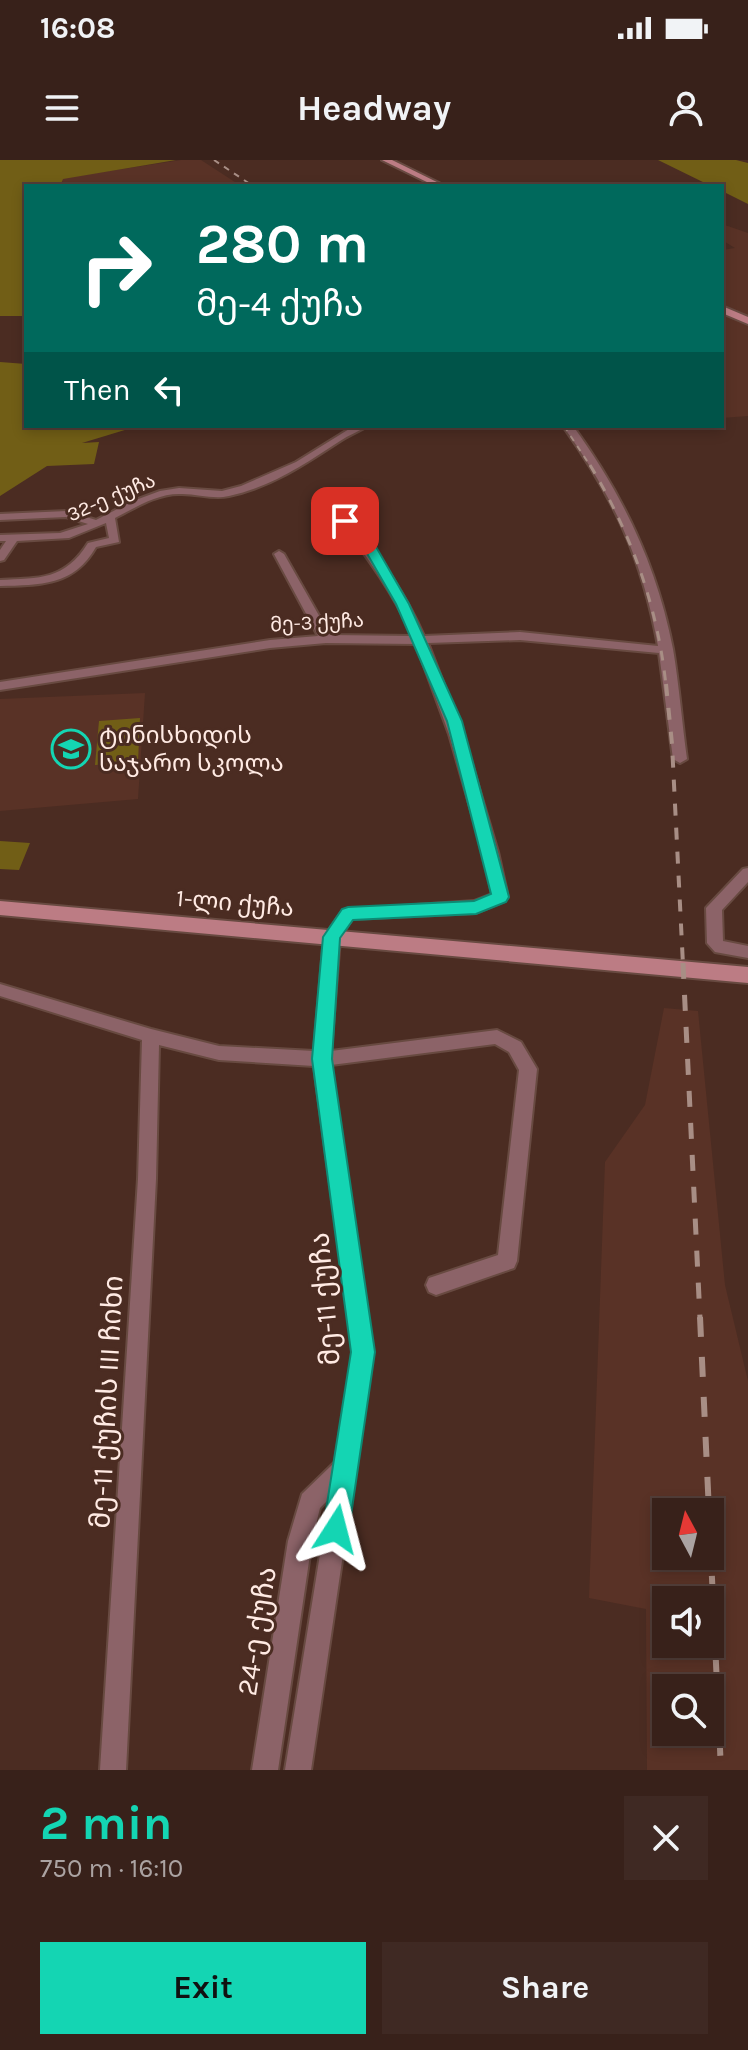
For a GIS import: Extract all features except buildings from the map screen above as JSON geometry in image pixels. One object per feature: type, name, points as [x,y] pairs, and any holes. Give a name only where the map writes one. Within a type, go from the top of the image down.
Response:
[{"type":"main road","points":[[386,160],[437,184]]},
{"type":"main road","points":[[724,310],[748,321]]},
{"type":"main road","name":"1-ლი ქუჩა","points":[[0,908],[608,960],[748,975]]},
{"type":"street","name":"32-ე ქუჩა","points":[[0,538],[61,537],[110,518],[145,498],[175,490],[218,494],[237,492],[312,460],[341,436],[359,428]]},
{"type":"street","points":[[569,428],[624,509],[658,605],[667,650],[680,759]]},
{"type":"street","points":[[0,517],[67,514],[97,524]]},
{"type":"street","points":[[0,583],[39,583],[73,571],[92,545],[115,540],[110,518]]},
{"type":"street","points":[[332,937],[348,914],[476,907],[500,897],[454,721],[418,640],[371,548],[345,521]]},
{"type":"street","points":[[0,558],[14,538]]},
{"type":"street","points":[[279,554],[326,639]]},
{"type":"street","name":"მე-3 ქუჩა","points":[[0,686],[270,644],[326,639],[418,640],[520,636],[667,650]]},
{"type":"street","points":[[748,873],[714,908],[715,943],[721,948],[748,952]]},
{"type":"street","name":"მე-11 ქუჩა","points":[[298,1770],[363,1352],[322,1059],[332,937]]},
{"type":"street","points":[[0,990],[151,1036],[219,1053],[322,1059],[497,1037],[515,1047],[528,1069],[507,1261],[436,1285]]},
{"type":"street","name":"მე-11 ქუჩის III ჩიხი","points":[[113,1770],[147,1179],[151,1036]]},
{"type":"street","name":"24-ე ქუჩა","points":[[265,1770],[300,1541],[310,1502],[345,1468]]},
{"type":"shaded area","points":[[0,160],[176,160],[63,179],[61,184],[24,184],[24,316],[0,316]]},
{"type":"shaded area","points":[[181,160],[201,160],[238,184],[66,184],[57,179]]},
{"type":"shaded area","points":[[658,160],[736,160],[748,163],[748,204],[724,192],[724,184],[707,184]]},
{"type":"shaded area","points":[[724,225],[748,233],[748,318],[724,308],[724,250],[735,248],[724,241]]},
{"type":"shaded area","points":[[724,314],[748,324],[748,416],[724,418]]},
{"type":"shaded area","points":[[0,362],[24,364],[24,428],[131,428],[82,443],[99,442],[94,464],[47,466],[0,496]]},
{"type":"shaded area","name":"ტინისხიდის საჯარო სკოლა","points":[[145,693],[138,799],[0,811],[0,699]]},
{"type":"shaded area","points":[[140,718],[138,762],[95,765],[99,721]]},
{"type":"shaded area","points":[[0,841],[30,843],[19,870],[0,869]]},
{"type":"shaded area","points":[[664,1008],[698,1011],[725,1285],[748,1381],[748,1770],[647,1770],[646,1609],[589,1598],[605,1162],[645,1105]]},
{"type":"railway","points":[[214,160],[250,184]]},
{"type":"railway","points":[[565,428],[591,467]]},
{"type":"railway","points":[[590,465],[618,517],[640,571],[657,628],[666,686]]},
{"type":"railway","points":[[666,684],[683,965]]},
{"type":"railway","points":[[683,963],[700,1319]]},
{"type":"railway","points":[[700,1317],[708,1498]]},
{"type":"railway","points":[[712,1570],[721,1770]]},
{"type":"place","name":"ტინისხიდის საჯარო სკოლა","points":[[71,749]]},
{"type":"route","points":[[336,1529],[363,1352],[322,1059],[332,937],[348,914],[476,907],[500,897],[454,721],[402,604],[371,548],[345,521]]}]
